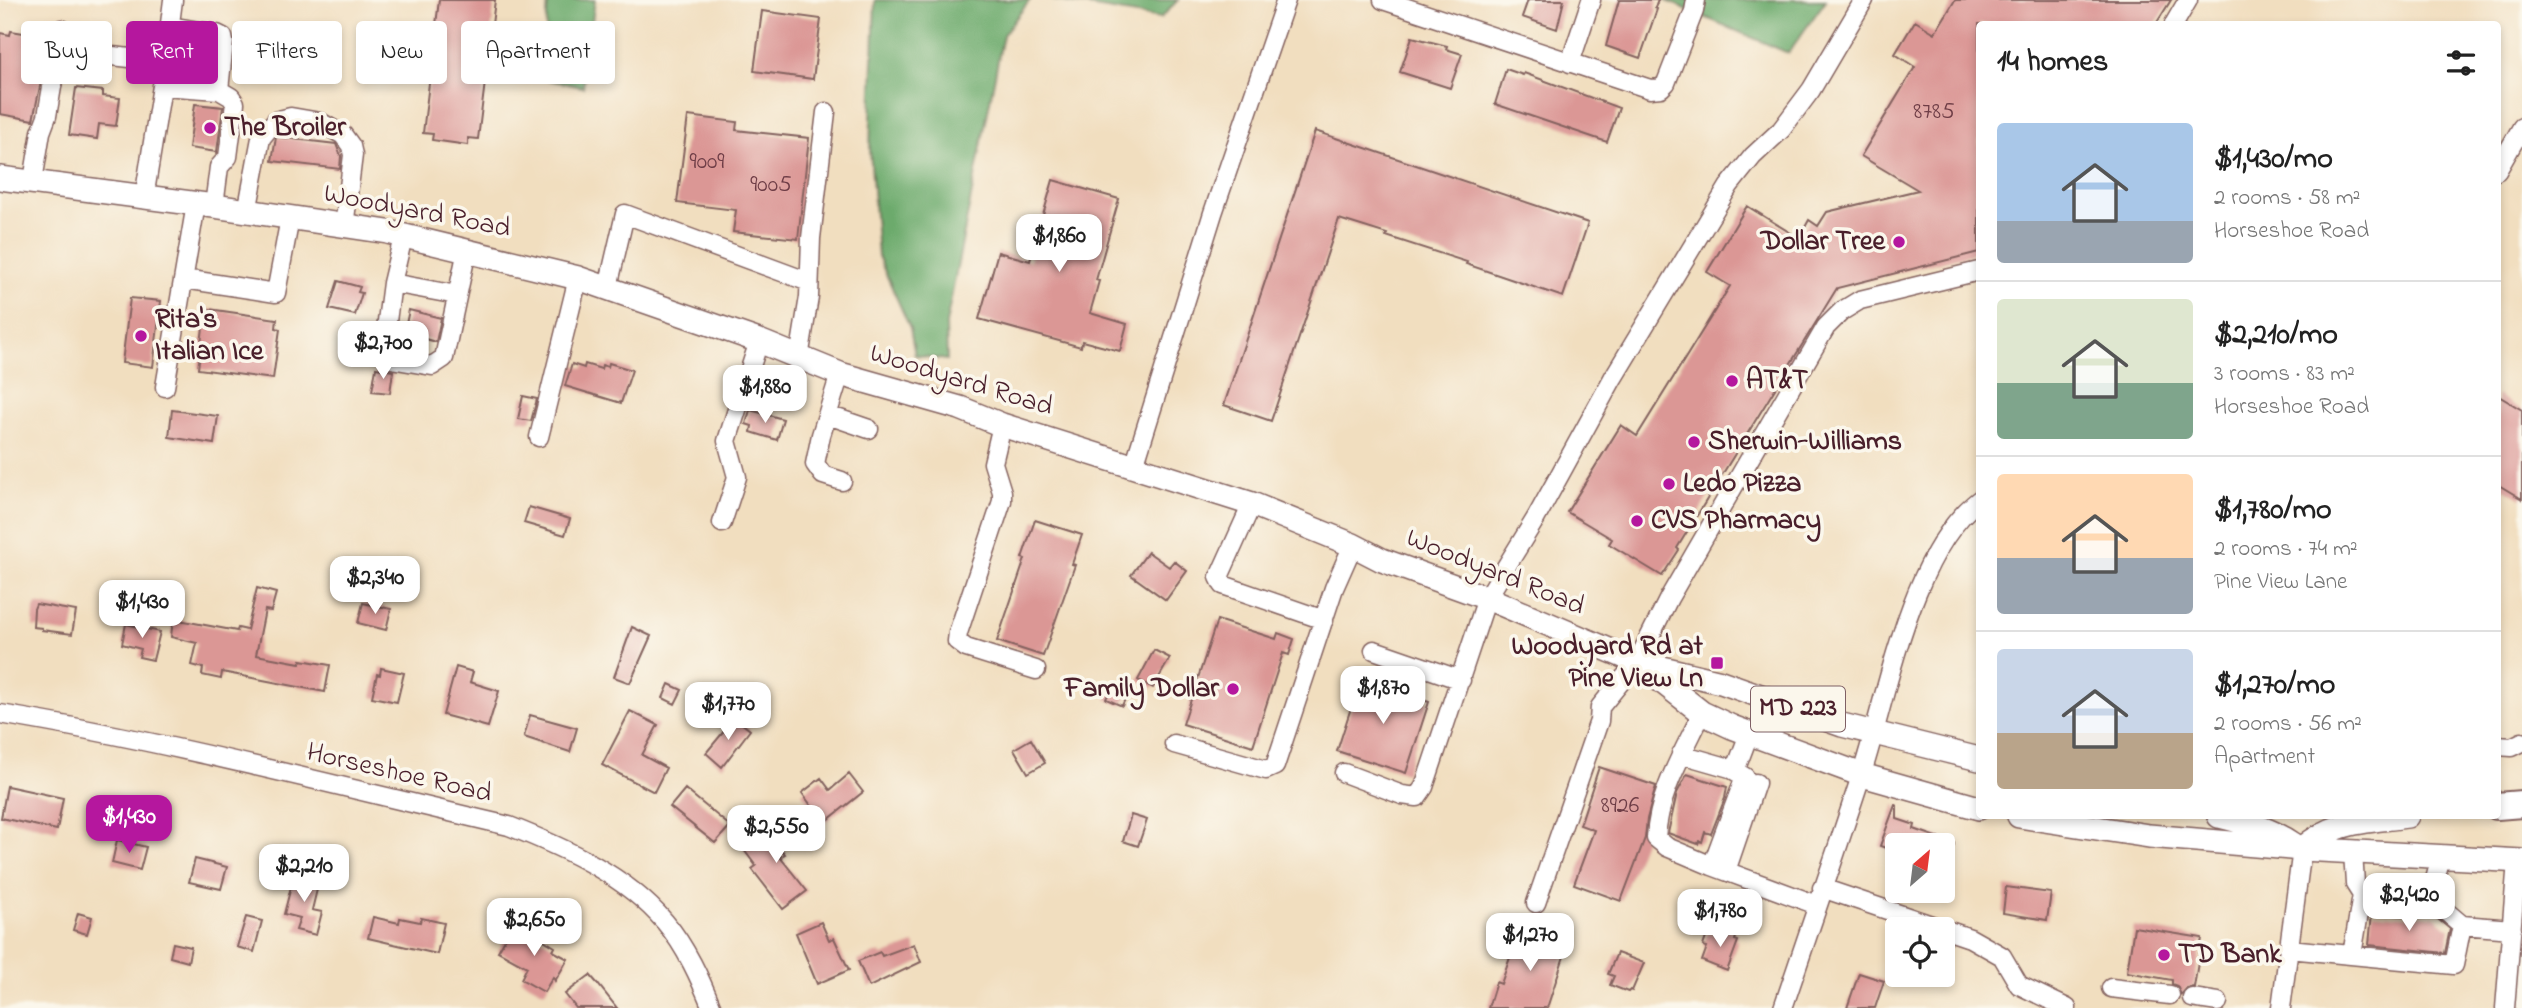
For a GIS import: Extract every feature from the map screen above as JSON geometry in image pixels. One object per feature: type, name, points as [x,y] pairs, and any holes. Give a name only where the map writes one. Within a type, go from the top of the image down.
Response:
[{"type":"highway","points":[[2501,808],[2522,804]]},
{"type":"main road","name":"Woodyard Road","points":[[0,178],[388,232],[578,278],[758,341],[840,374],[960,408],[1002,425],[1252,504],[1353,545],[1382,560],[1487,598],[1637,662],[1721,682],[1842,725],[1976,758]]},
{"type":"main road","name":"Woodyard Road","points":[[1637,662],[1702,713],[1749,734],[1861,775],[1976,807]]},
{"type":"main road","points":[[2501,809],[2522,812]]},
{"type":"main road","points":[[2038,819],[2149,836],[2302,849],[2519,861]]},
{"type":"main road","points":[[2231,819],[2280,834],[2302,849]]},
{"type":"main road","points":[[2302,849],[2316,836],[2335,826],[2385,819]]},
{"type":"street","points":[[171,21],[173,0]]},
{"type":"street","points":[[1134,466],[1213,213],[1286,0]]},
{"type":"street","points":[[1570,63],[1591,0]]},
{"type":"street","points":[[1392,1],[1650,89],[1661,88],[1666,83],[1696,0]]},
{"type":"street","points":[[1344,773],[1402,795],[1416,797],[1424,787],[1487,598],[1536,518],[1613,378],[1729,186],[1753,156],[1781,130],[1811,90],[1864,0]]},
{"type":"street","points":[[2176,21],[2188,0]]},
{"type":"street","points":[[218,34],[225,42],[219,90]]},
{"type":"street","points":[[33,181],[53,84]]},
{"type":"street","points":[[144,198],[162,86],[219,90],[231,97],[235,103],[228,157],[219,167],[205,205],[184,279],[165,387]]},
{"type":"street","points":[[799,358],[826,111]]},
{"type":"street","points":[[247,212],[261,138],[275,121],[292,117],[320,122],[343,135],[351,146],[353,155],[344,227]]},
{"type":"street","points":[[2501,164],[2522,127]]},
{"type":"street","points":[[608,287],[625,214],[809,282]]},
{"type":"street","points":[[184,279],[276,293],[290,218]]},
{"type":"street","points":[[403,237],[392,283],[383,352],[391,359],[432,366],[446,353],[467,250]]},
{"type":"street","points":[[1536,903],[1599,720],[1600,706],[1637,662],[1669,597],[1826,327],[1842,311],[1860,300],[1976,272]]},
{"type":"street","points":[[539,437],[578,278]]},
{"type":"street","points":[[392,283],[457,295]]},
{"type":"street","points":[[722,523],[737,477],[727,441],[758,341]]},
{"type":"street","points":[[840,374],[815,464],[823,475],[842,481]]},
{"type":"street","points":[[828,415],[869,429]]},
{"type":"street","points":[[1002,425],[993,463],[1002,501],[957,641],[967,648],[1036,670]]},
{"type":"street","points":[[1783,1008],[1861,775],[1912,605],[1939,545],[1967,509],[1976,502]]},
{"type":"street","points":[[1252,504],[1219,577],[1223,585],[1324,620]]},
{"type":"street","points":[[1174,744],[1266,770],[1275,765],[1334,587],[1353,545]]},
{"type":"street","points":[[1374,650],[1461,680]]},
{"type":"street","points":[[1702,713],[1681,754],[1660,813],[1656,838],[1667,847],[1716,867],[1970,938],[2001,956],[2019,985],[2067,1008]]},
{"type":"street","name":"Horseshoe Road","points":[[0,714],[93,729],[509,826],[541,839],[580,856],[615,879],[665,922],[696,972],[712,1008]]},
{"type":"street","points":[[1716,867],[1745,777],[1749,734]]},
{"type":"street","points":[[2501,746],[2512,747],[2522,742]]},
{"type":"street","points":[[1681,754],[1717,763],[1745,776]]},
{"type":"street","points":[[2281,1008],[2302,849]]},
{"type":"street","points":[[2353,852],[2355,884],[2362,895],[2377,903],[2415,906],[2430,898],[2441,857]]},
{"type":"street","points":[[2511,997],[2512,929],[2519,861]]},
{"type":"street","points":[[2352,955],[2362,895]]},
{"type":"street","points":[[2430,898],[2462,925],[2512,929]]},
{"type":"street","points":[[2289,949],[2454,965],[2462,925]]},
{"type":"street","points":[[2111,988],[2170,995]]},
{"type":"street","points":[[2192,998],[2218,1002]]},
{"type":"green space","points":[[548,0],[595,0],[592,21],[547,21]]},
{"type":"green space","points":[[875,0],[1030,0],[1003,35],[946,324],[947,360],[915,355],[910,328],[878,256],[870,150]]},
{"type":"green space","points":[[1052,0],[1178,0],[1161,18]]},
{"type":"green space","points":[[1665,0],[1826,0],[1788,53]]},
{"type":"building","points":[[439,0],[495,0],[492,21],[461,21],[461,84],[485,84],[478,139],[468,138],[468,145],[432,140],[433,134],[423,133],[429,84],[447,84],[447,21],[436,21]]},
{"type":"building","points":[[1528,0],[1564,0],[1557,29],[1522,17]]},
{"type":"building","points":[[1619,0],[1658,0],[1640,58],[1606,46]]},
{"type":"building","points":[[1955,0],[2171,0],[2158,21],[1976,21],[1976,253],[1837,288],[1662,576],[1609,544],[1612,539],[1567,512],[1621,425],[1637,436],[1730,286],[1707,272],[1747,206],[1799,238],[1809,220],[1818,226],[1827,212],[1918,190],[1861,156],[1915,67],[1895,54],[1915,21],[1935,33]]},
{"type":"building","points":[[762,11],[821,19],[813,79],[754,71]]},
{"type":"building","points":[[11,31],[21,33],[21,84],[40,84],[33,120],[0,114],[0,33],[10,35]]},
{"type":"building","points":[[1412,37],[1447,46],[1446,49],[1462,54],[1450,88],[1400,72]]},
{"type":"building","points":[[1506,69],[1619,108],[1607,142],[1495,104]]},
{"type":"building","points":[[76,88],[103,91],[103,96],[120,98],[116,126],[99,124],[97,139],[69,135]]},
{"type":"building","name":"The Broiler","points":[[195,104],[223,107],[217,152],[189,148]]},
{"type":"building","points":[[688,116],[737,122],[736,130],[809,138],[798,239],[733,232],[736,210],[677,203]]},
{"type":"building","points":[[1315,131],[1588,223],[1563,297],[1339,219],[1271,421],[1224,405]]},
{"type":"building","points":[[276,137],[336,144],[341,156],[340,169],[272,161]]},
{"type":"building","points":[[1053,180],[1119,199],[1096,280],[1099,281],[1090,313],[1127,324],[1120,351],[1082,341],[1081,347],[979,319],[998,252],[1030,261]]},
{"type":"building","points":[[338,281],[360,287],[358,292],[362,293],[355,315],[329,309]]},
{"type":"building","name":"Rita's Italian Ice","points":[[130,298],[161,301],[153,367],[122,363]]},
{"type":"building","points":[[209,309],[277,319],[276,328],[280,329],[273,379],[198,369],[204,319],[208,320]]},
{"type":"building","points":[[409,310],[441,318],[436,342],[404,333]]},
{"type":"building","points":[[609,363],[632,370],[621,403],[565,386],[572,364],[584,368],[585,364],[601,369],[602,365],[608,367]]},
{"type":"building","points":[[376,368],[393,371],[390,393],[372,391]]},
{"type":"building","points":[[523,396],[537,399],[531,421],[518,419]]},
{"type":"building","points":[[2501,397],[2522,410],[2522,499],[2501,486]]},
{"type":"building","points":[[172,410],[218,416],[214,444],[169,437]]},
{"type":"building","points":[[750,410],[783,419],[777,440],[751,432],[752,426],[746,424]]},
{"type":"building","points":[[529,507],[570,519],[565,535],[524,523]]},
{"type":"building","points":[[1035,520],[1082,535],[1072,564],[1075,565],[1043,656],[997,641],[1025,559],[1022,558]]},
{"type":"building","points":[[1148,552],[1169,567],[1174,561],[1187,571],[1166,600],[1131,575]]},
{"type":"building","points":[[257,588],[276,593],[271,611],[265,610],[256,655],[330,665],[325,692],[222,672],[221,679],[202,675],[203,668],[192,665],[197,643],[171,637],[173,619],[237,631],[238,628],[247,630]]},
{"type":"building","points":[[363,603],[391,609],[386,630],[358,623]]},
{"type":"building","points":[[36,604],[76,611],[72,634],[33,627]]},
{"type":"building","name":"Family Dollar","points":[[1217,620],[1276,639],[1278,633],[1294,639],[1289,655],[1283,653],[1253,746],[1183,724]]},
{"type":"building","points":[[126,624],[160,632],[153,660],[139,657],[141,649],[122,644]]},
{"type":"building","points":[[632,627],[651,636],[630,683],[614,677]]},
{"type":"building","points":[[1154,650],[1170,658],[1153,688],[1138,680]]},
{"type":"building","points":[[456,667],[473,672],[470,682],[499,691],[488,727],[443,715]]},
{"type":"building","points":[[381,668],[404,673],[397,702],[372,697]]},
{"type":"building","points":[[1360,680],[1429,702],[1406,773],[1337,751]]},
{"type":"building","points":[[669,684],[682,690],[675,704],[663,698]]},
{"type":"building","points":[[1112,685],[1128,692],[1122,706],[1106,699]]},
{"type":"building","points":[[630,711],[658,725],[642,755],[666,768],[654,792],[602,765]]},
{"type":"building","points":[[530,715],[577,728],[570,752],[524,737]]},
{"type":"building","points":[[735,718],[750,730],[722,767],[706,753]]},
{"type":"building","points":[[1031,739],[1045,763],[1028,773],[1014,749]]},
{"type":"building","points":[[1599,767],[1656,786],[1645,838],[1621,901],[1574,884],[1594,830],[1580,825]]},
{"type":"building","points":[[849,774],[863,792],[824,823],[802,793],[821,778],[830,790]]},
{"type":"building","points":[[1687,774],[1727,787],[1711,834],[1705,832],[1702,842],[1699,841],[1698,844],[1668,833],[1677,793]]},
{"type":"building","points":[[7,786],[63,798],[57,830],[1,818]]},
{"type":"building","points":[[685,789],[730,826],[715,843],[670,807]]},
{"type":"building","points":[[1895,805],[1897,819],[1915,825],[1914,829],[1925,833],[1885,833],[1885,848],[1880,846]]},
{"type":"building","points":[[1131,815],[1147,820],[1138,846],[1123,841]]},
{"type":"building","points":[[785,819],[797,835],[780,848],[785,854],[780,857],[807,891],[783,909],[752,869],[756,866],[744,850]]},
{"type":"building","points":[[117,840],[146,847],[140,870],[112,863]]},
{"type":"building","points":[[195,859],[227,867],[221,889],[189,882]]},
{"type":"building","points":[[294,875],[319,881],[312,910],[322,912],[316,935],[296,930],[300,918],[284,914]]},
{"type":"building","points":[[2006,887],[2051,893],[2047,920],[2003,913]]},
{"type":"building","points":[[78,913],[92,917],[87,934],[73,930]]},
{"type":"building","points":[[2372,913],[2434,916],[2450,929],[2445,953],[2369,945]]},
{"type":"building","points":[[246,917],[262,921],[254,952],[237,947]]},
{"type":"building","points":[[373,917],[399,923],[400,918],[420,922],[421,918],[444,923],[437,954],[368,938]]},
{"type":"building","points":[[821,922],[829,940],[834,938],[849,970],[817,984],[796,933]]},
{"type":"building","points":[[512,927],[531,938],[534,934],[555,947],[553,951],[568,959],[555,981],[553,977],[544,992],[521,979],[527,967],[498,951]]},
{"type":"building","name":"TD Bank","points":[[2134,927],[2202,938],[2194,987],[2187,988],[2181,995],[2172,980],[2127,972]]},
{"type":"building","points":[[1520,928],[1568,944],[1547,1008],[1488,1008],[1496,982],[1501,984]]},
{"type":"building","points":[[1723,929],[1737,934],[1735,940],[1738,941],[1727,971],[1702,961],[1708,932],[1721,936]]},
{"type":"building","points":[[173,943],[191,947],[188,962],[170,957]]},
{"type":"building","points":[[914,944],[921,962],[869,987],[858,961],[880,952],[882,956]]},
{"type":"building","points":[[1617,953],[1644,963],[1632,991],[1610,985],[1614,976],[1608,974]]},
{"type":"building","points":[[1859,973],[1884,981],[1875,1008],[1847,1008]]},
{"type":"building","points":[[590,975],[617,1008],[576,1008],[565,994]]},
{"type":"place","name":"The Broiler","points":[[210,128]]},
{"type":"place","name":"Dollar Tree","points":[[1899,242]]},
{"type":"place","name":"Rita's Italian Ice","points":[[141,336]]},
{"type":"place","name":"AT&T","points":[[1732,381]]},
{"type":"place","name":"Sherwin-Williams","points":[[1694,442]]},
{"type":"place","name":"Ledo Pizza","points":[[1669,484]]},
{"type":"place","name":"CVS Pharmacy","points":[[1637,521]]},
{"type":"place","name":"Woodyard Rd at Pine View Ln","points":[[1717,663]]},
{"type":"place","name":"Family Dollar","points":[[1233,689]]},
{"type":"place","name":"TD Bank","points":[[2164,955]]}]
